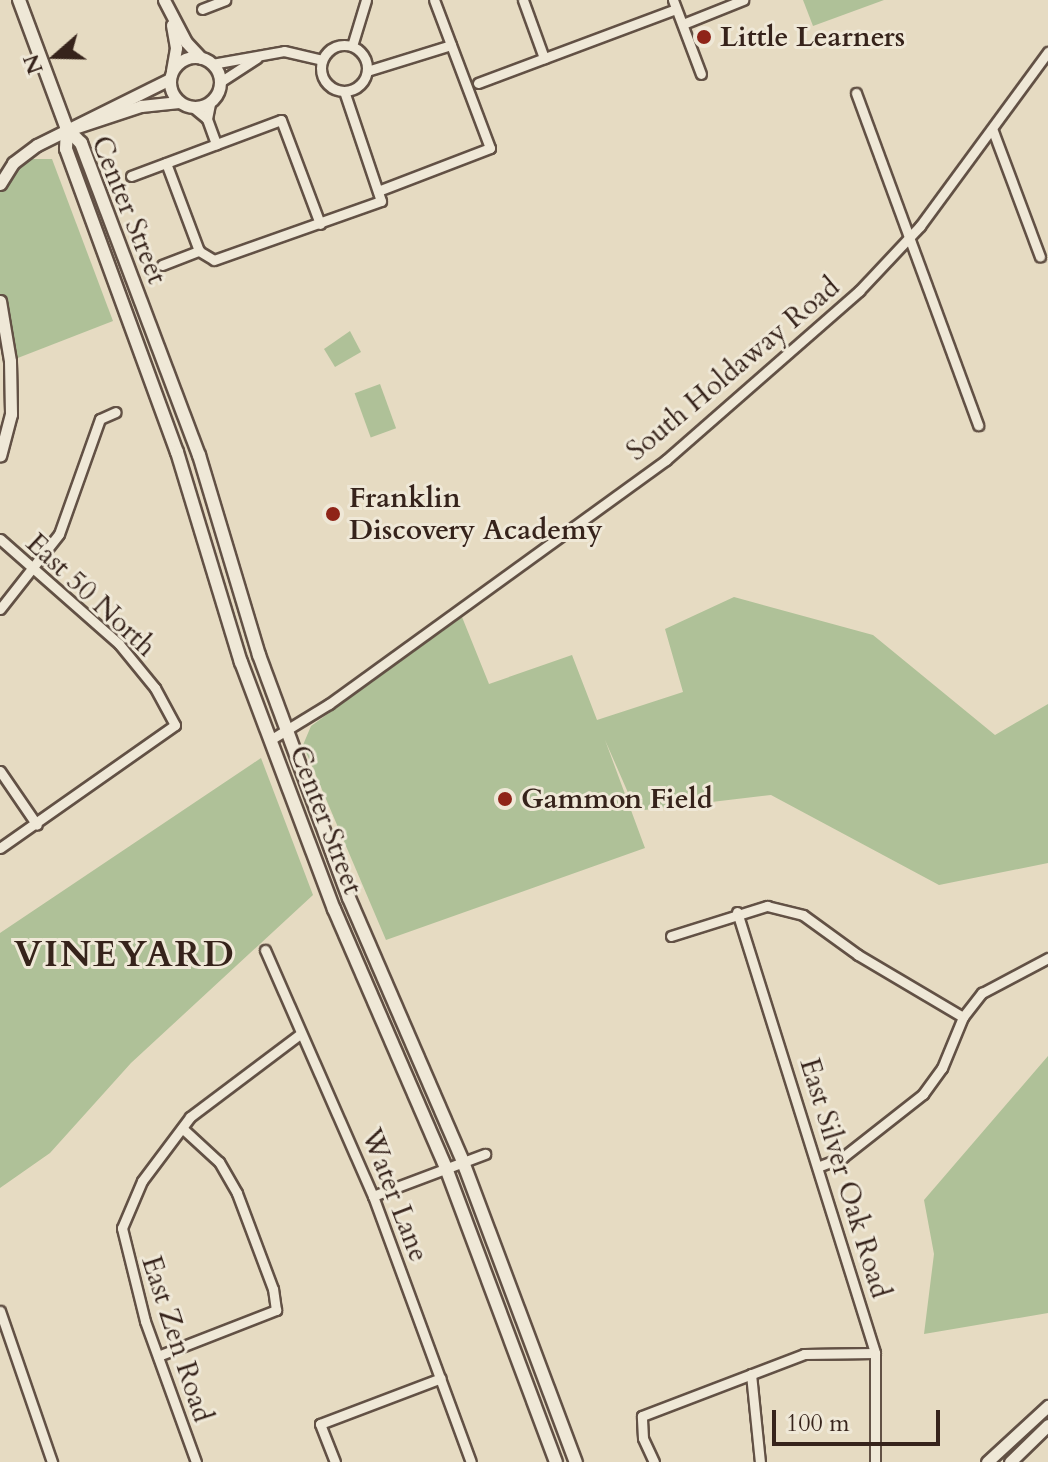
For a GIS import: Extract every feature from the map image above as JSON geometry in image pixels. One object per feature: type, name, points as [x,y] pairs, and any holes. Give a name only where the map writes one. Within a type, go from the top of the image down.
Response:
[{"type":"main road","points":[[19,0],[67,129]]},
{"type":"main road","name":"Center Street","points":[[67,129],[81,143],[199,455],[240,595],[287,733],[349,898],[463,1162],[576,1462]]},
{"type":"main road","name":"Center Street","points":[[67,129],[66,149],[185,475],[270,740],[334,909],[446,1168],[556,1462]]},
{"type":"main road","points":[[185,475],[199,455]]},
{"type":"main road","points":[[202,531],[215,538],[230,591],[240,595]]},
{"type":"street","points":[[164,0],[171,16],[176,48],[171,75],[179,102]]},
{"type":"street","points":[[202,9],[225,0]]},
{"type":"street","points":[[352,46],[366,0]]},
{"type":"street","points":[[166,163],[199,251],[210,259],[224,260],[320,224],[490,148],[434,0]]},
{"type":"street","points":[[523,0],[544,58]]},
{"type":"street","points":[[683,24],[743,0]]},
{"type":"street","points":[[478,83],[675,4],[701,74]]},
{"type":"street","points":[[171,16],[220,82]]},
{"type":"street","points":[[367,71],[451,45]]},
{"type":"street","points":[[322,60],[335,47],[352,46],[365,58],[367,71],[361,84],[344,91]]},
{"type":"street","points":[[0,184],[13,163],[37,145],[171,75],[185,59],[257,58],[284,51],[322,60]]},
{"type":"street","name":"South Holdaway Road","points":[[270,740],[287,733],[666,460],[859,291],[909,238],[993,131],[1048,52]]},
{"type":"street","points":[[207,119],[210,103],[220,82],[257,58]]},
{"type":"street","points":[[322,60],[325,81],[344,91],[380,196]]},
{"type":"street","points":[[856,93],[978,425]]},
{"type":"street","points":[[67,129],[88,127],[141,106],[179,102],[194,108],[207,119],[216,144]]},
{"type":"street","points":[[194,108],[210,103]]},
{"type":"street","points":[[131,176],[281,120],[320,224]]},
{"type":"street","points":[[993,131],[1040,257]]},
{"type":"street","points":[[162,265],[199,251]]},
{"type":"street","points":[[0,301],[10,361],[11,414],[0,456]]},
{"type":"street","points":[[0,609],[36,569],[59,534],[100,419],[116,412]]},
{"type":"street","name":"East 50 North","points":[[0,539],[119,644],[155,688],[175,725],[37,825]]},
{"type":"street","points":[[0,771],[37,825],[0,848]]},
{"type":"street","points":[[671,936],[737,912],[767,906],[803,915],[858,955],[963,1017]]},
{"type":"street","name":"East Silver Oak Road","points":[[737,912],[820,1166],[875,1353],[875,1462]]},
{"type":"street","name":"Water Lane","points":[[265,950],[373,1196],[471,1462]]},
{"type":"street","points":[[820,1166],[843,1157],[923,1094],[942,1068],[963,1017],[982,993],[1048,958]]},
{"type":"street","points":[[158,1356],[276,1310],[273,1289],[237,1193],[219,1162],[182,1128],[300,1034]]},
{"type":"street","name":"East Zen Road","points":[[182,1128],[142,1181],[122,1228],[126,1259],[196,1462]]},
{"type":"street","points":[[373,1196],[485,1154]]},
{"type":"street","points":[[0,1311],[52,1462]]},
{"type":"street","points":[[654,1462],[643,1438],[642,1416],[804,1354],[875,1353]]},
{"type":"street","points":[[751,1374],[760,1462]]},
{"type":"street","points":[[335,1462],[320,1424],[441,1378]]},
{"type":"street","points":[[987,1462],[1048,1406]]},
{"type":"street","points":[[1010,1462],[1048,1425]]},
{"type":"green space","points":[[803,0],[884,0],[813,26]]},
{"type":"green space","points":[[52,159],[113,321],[10,361],[0,301],[0,184],[13,163]]},
{"type":"green space","points":[[350,331],[361,352],[335,367],[324,349]]},
{"type":"green space","points":[[380,384],[396,428],[371,437],[355,393]]},
{"type":"green space","points":[[734,597],[873,635],[995,735],[1048,704],[1048,863],[939,885],[771,795],[636,811],[605,740],[645,848],[386,940],[303,745],[311,726],[462,617],[489,684],[572,655],[597,720],[683,692],[665,629]]},
{"type":"green space","points":[[261,758],[313,895],[131,1063],[50,1153],[0,1188],[0,933]]},
{"type":"green space","points":[[1048,1056],[1048,1313],[924,1334],[934,1254],[924,1200]]},
{"type":"place","name":"Little Learners","points":[[704,37]]},
{"type":"place","name":"Franklin Discovery Academy","points":[[333,514]]},
{"type":"place","name":"Gammon Field","points":[[505,799]]},
{"type":"district","name":"VINEYARD","points":[[125,955]]}]
